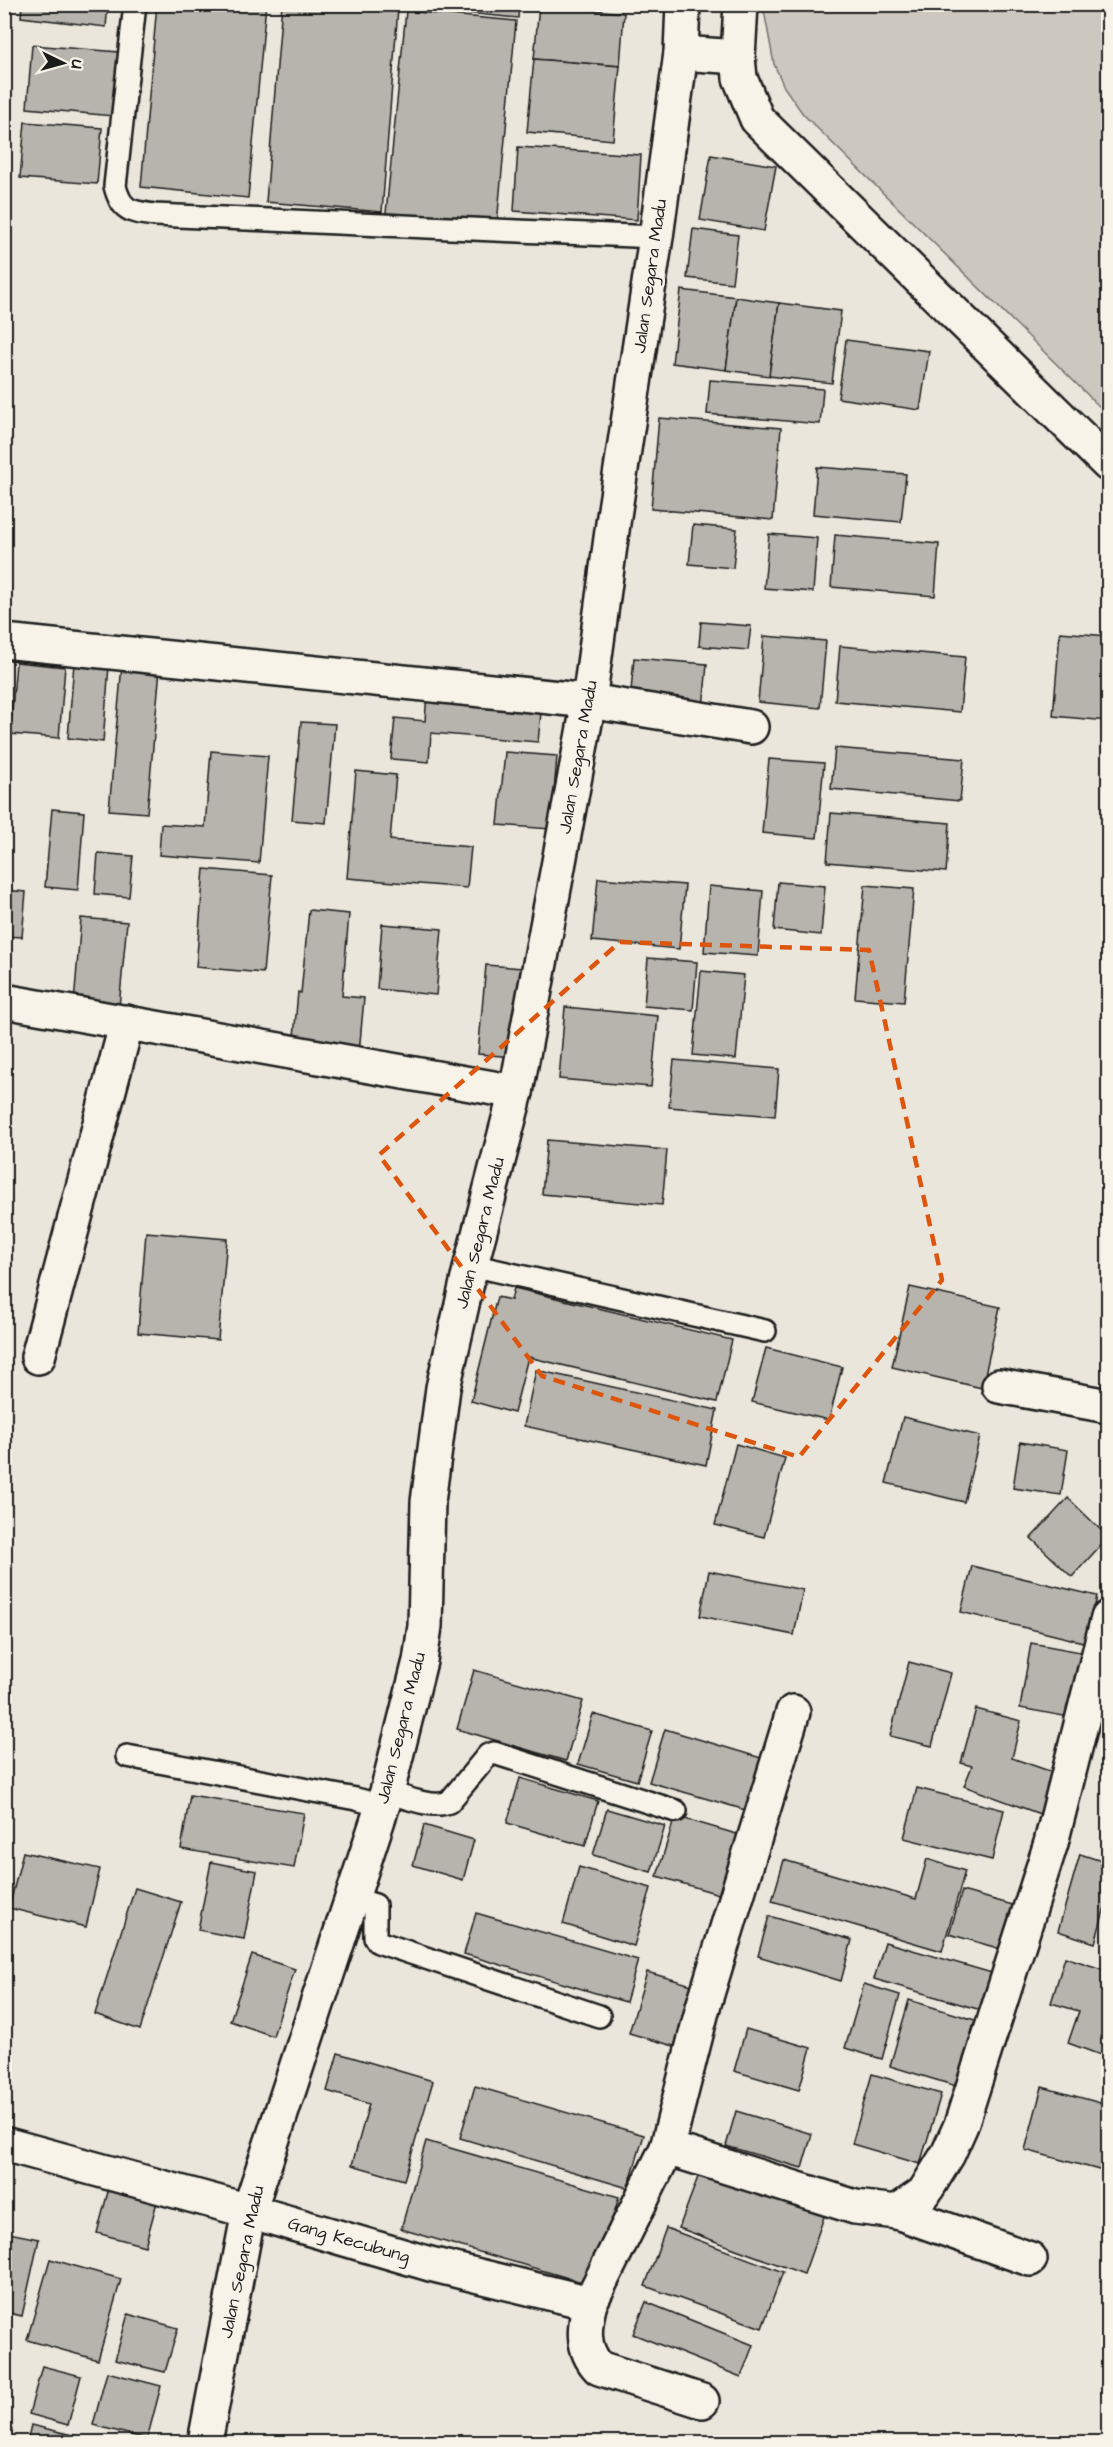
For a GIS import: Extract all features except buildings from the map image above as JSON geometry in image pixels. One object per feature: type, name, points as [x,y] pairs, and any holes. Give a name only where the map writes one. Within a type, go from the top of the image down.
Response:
[{"type":"street","name":"Jalan Segara Madu","points":[[205,2442],[249,2211],[385,1799],[420,1661],[425,1626],[428,1502],[443,1388],[471,1265],[516,1092],[589,701],[681,53],[683,4]]},
{"type":"street","points":[[741,4],[738,57],[740,78],[757,119],[1108,464]]},
{"type":"street","points":[[681,53],[738,57]]},
{"type":"street","points":[[4,641],[589,701],[751,727]]},
{"type":"street","points":[[4,1001],[516,1092]]},
{"type":"street","points":[[38,1357],[127,1022]]},
{"type":"street","points":[[999,1386],[1108,1406]]},
{"type":"street","points":[[897,2212],[924,2193],[948,2154],[961,2125],[1052,1843],[1108,1618]]},
{"type":"street","points":[[702,2401],[599,2368],[593,2362],[585,2340],[584,2327],[590,2303],[667,2148],[703,2007],[793,1712]]},
{"type":"street","name":"Gang Kecubung","points":[[4,2144],[249,2211],[430,2264],[590,2303]]},
{"type":"street","points":[[667,2148],[855,2207],[897,2212],[1030,2259]]},
{"type":"lane","points":[[135,4],[115,186],[120,201],[132,211],[155,215],[656,237]]},
{"type":"lane","points":[[471,1265],[765,1331]]},
{"type":"lane","points":[[127,1756],[385,1799],[445,1803],[450,1802],[488,1755],[494,1753],[676,1811]]},
{"type":"lane","points":[[352,1898],[375,1905],[375,1938],[378,1942],[599,2016]]},
{"type":"highlighted area","points":[[620,942],[869,950],[942,1280],[799,1457],[542,1376],[379,1155]]},
{"type":"shaded area","points":[[763,5],[1108,5],[1108,415],[803,114],[784,87],[774,64]]}]
